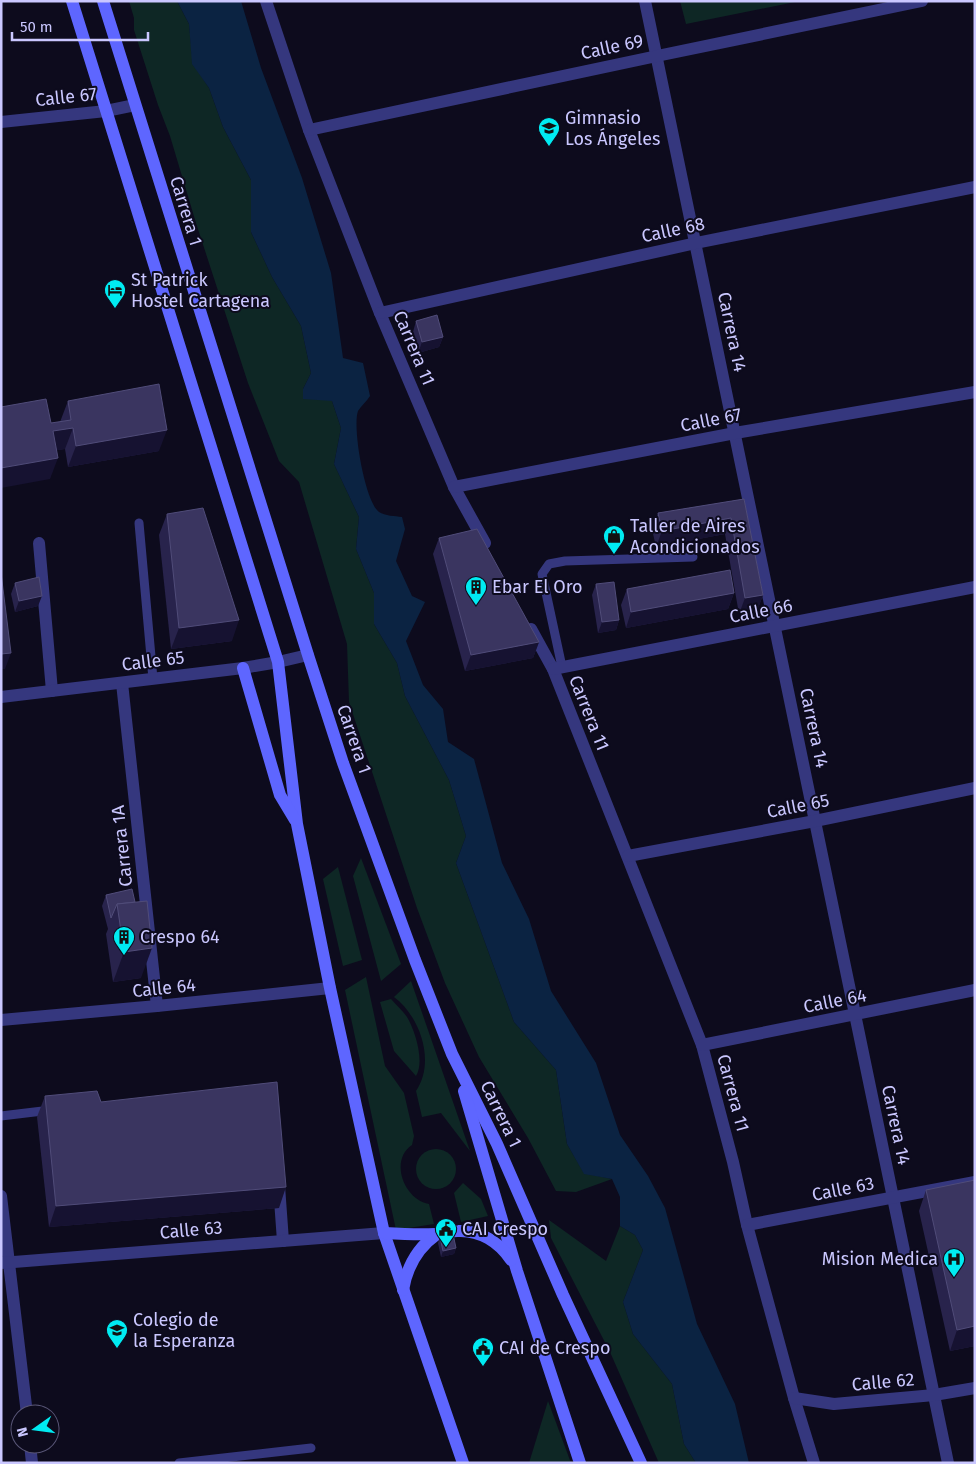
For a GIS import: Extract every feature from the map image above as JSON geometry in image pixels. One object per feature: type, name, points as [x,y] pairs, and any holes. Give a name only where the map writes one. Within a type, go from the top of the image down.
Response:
[{"type":"main road","points":[[72,1],[278,662],[298,824],[330,988],[384,1233],[463,1463]]},
{"type":"main road","name":"Carrera 1","points":[[103,1],[308,655],[350,781],[415,960],[452,1054],[497,1144],[563,1295],[641,1463]]},
{"type":"main road","points":[[243,668],[280,795],[298,824]]},
{"type":"main road","points":[[452,1054],[516,1271],[580,1463]]},
{"type":"main road","points":[[384,1233],[437,1234],[458,1230],[476,1233],[501,1247],[516,1271]]},
{"type":"main road","points":[[403,1290],[408,1268],[413,1258],[428,1240],[437,1234]]},
{"type":"street","name":"Carrera 11","points":[[266,1],[309,130],[380,313],[454,487],[491,556]]},
{"type":"street","name":"Carrera 14","points":[[645,1],[948,1463]]},
{"type":"street","name":"Calle 69","points":[[309,130],[922,1]]},
{"type":"street","name":"Calle 67","points":[[1,122],[135,106]]},
{"type":"street","name":"Calle 68","points":[[380,313],[696,243],[975,187]]},
{"type":"street","name":"Calle 67","points":[[454,487],[735,433],[975,392]]},
{"type":"street","points":[[39,543],[52,691]]},
{"type":"street","name":"Calle 66","points":[[558,668],[975,587]]},
{"type":"street","name":"Carrera 11","points":[[524,617],[558,668],[628,856],[702,1045],[733,1162],[747,1224],[794,1398],[814,1463]]},
{"type":"street","name":"Calle 65","points":[[1,697],[243,668],[308,655]]},
{"type":"street","name":"Carrera 1A","points":[[122,682],[157,1006]]},
{"type":"street","name":"Calle 65","points":[[628,856],[815,822],[975,788]]},
{"type":"street","name":"Calle 64","points":[[1,1020],[330,988]]},
{"type":"street","name":"Calle 64","points":[[702,1045],[975,990]]},
{"type":"street","points":[[279,1173],[283,1240]]},
{"type":"street","name":"Calle 63","points":[[747,1224],[975,1182]]},
{"type":"street","points":[[1,1196],[5,1263],[26,1404]]},
{"type":"street","name":"Calle 63","points":[[5,1263],[384,1233]]},
{"type":"street","name":"Calle 62","points":[[794,1398],[834,1404],[934,1396],[975,1388]]},
{"type":"lane","points":[[139,523],[154,678]]},
{"type":"lane","points":[[558,668],[542,574],[549,564],[565,561],[693,557]]},
{"type":"lane","points":[[1,1116],[59,1110]]},
{"type":"lane","points":[[179,1463],[230,1460],[311,1448]]},
{"type":"green space","points":[[129,1],[177,1],[189,24],[193,64],[209,88],[223,127],[251,180],[251,232],[272,277],[301,326],[311,373],[303,389],[332,401],[341,428],[334,464],[359,517],[356,549],[374,593],[374,624],[397,663],[405,696],[449,780],[466,836],[456,863],[514,1022],[556,1070],[567,1144],[584,1173],[612,1179],[576,1192],[556,1191],[528,1138],[479,1057],[445,983],[417,908],[349,702],[347,644],[299,482],[279,461],[248,383],[170,136],[134,30],[134,18]]},
{"type":"green space","points":[[680,1],[800,1],[686,24]]},
{"type":"green space","points":[[361,858],[401,964],[381,981],[353,876]]},
{"type":"green space","points":[[338,867],[362,960],[343,966],[323,879]]},
{"type":"green space","points":[[366,977],[385,1066],[404,1093],[414,1136],[412,1145],[405,1152],[401,1160],[402,1179],[413,1195],[420,1201],[429,1204],[434,1224],[396,1230],[345,990]]},
{"type":"green space","points":[[411,981],[470,1151],[441,1113],[422,1117],[416,1091],[425,1067],[422,1040],[418,1027],[411,1016],[394,997]]},
{"type":"green space","points":[[391,999],[404,1012],[416,1038],[420,1063],[416,1076],[394,1051],[380,1002]]},
{"type":"green space","points":[[436,1149],[450,1155],[456,1169],[450,1183],[436,1189],[422,1183],[416,1169],[422,1155]]},
{"type":"green space","points":[[463,1183],[481,1199],[488,1216],[461,1222],[454,1193]]},
{"type":"green space","points":[[549,1220],[606,1261],[620,1226],[635,1235],[643,1250],[623,1302],[633,1334],[672,1384],[684,1444],[696,1463],[659,1463],[610,1352],[551,1238]]},
{"type":"green space","points":[[548,1401],[571,1463],[529,1463]]},
{"type":"water","points":[[177,1],[241,1],[261,68],[302,178],[331,273],[343,358],[363,363],[370,396],[358,411],[357,432],[361,464],[369,494],[379,512],[402,517],[405,529],[396,561],[412,596],[425,602],[406,641],[423,685],[443,709],[448,742],[474,759],[502,863],[529,919],[551,991],[596,1063],[620,1135],[648,1176],[665,1208],[697,1324],[735,1404],[749,1463],[696,1463],[684,1444],[672,1384],[633,1334],[623,1302],[643,1250],[635,1235],[620,1226],[620,1197],[612,1179],[584,1174],[567,1144],[556,1070],[514,1022],[456,863],[466,836],[449,780],[405,696],[397,663],[374,624],[374,593],[356,549],[359,517],[334,464],[341,428],[332,401],[303,399],[303,389],[311,373],[301,326],[272,277],[251,232],[251,180],[223,127],[209,88],[192,64],[189,24]]},
{"type":"building","points":[[437,315],[443,337],[422,342],[416,321]]},
{"type":"building","points":[[159,384],[167,430],[76,446],[73,428],[53,431],[58,458],[1,468],[1,407],[46,399],[51,423],[71,420],[68,401]]},
{"type":"building","points":[[744,499],[763,595],[745,598],[731,518],[662,531],[658,513]]},
{"type":"building","points":[[203,508],[239,620],[179,628],[167,514]]},
{"type":"building","name":"Ebar El Oro","points":[[477,529],[539,642],[471,655],[439,538]]},
{"type":"building","points":[[730,570],[734,593],[631,612],[627,589]]},
{"type":"building","points":[[1,573],[11,653],[1,654]]},
{"type":"building","points":[[39,577],[42,596],[19,601],[15,583]]},
{"type":"building","points":[[614,582],[619,620],[602,622],[596,584]]},
{"type":"building","points":[[132,889],[135,902],[117,904],[111,918],[106,895]]},
{"type":"building","points":[[147,901],[152,948],[124,952],[117,904]]},
{"type":"building","points":[[277,1082],[286,1187],[56,1206],[45,1096],[97,1091],[101,1102]]},
{"type":"building","name":"Mision Medica","points":[[975,1180],[975,1326],[957,1330],[926,1190]]},
{"type":"building","points":[[453,1234],[456,1248],[443,1251],[440,1237]]},
{"type":"place","name":"Gimnasio Los Ángeles","points":[[549,147]]},
{"type":"place","name":"St Patrick Hostel Cartagena","points":[[115,309]]},
{"type":"place","name":"Taller de Aires Acondicionados","points":[[614,555]]},
{"type":"place","name":"Ebar El Oro","points":[[476,606]]},
{"type":"place","name":"Crespo 64","points":[[124,956]]},
{"type":"place","name":"CAI Crespo","points":[[446,1248]]},
{"type":"place","name":"Mision Medica","points":[[954,1278]]},
{"type":"place","name":"Colegio de la Esperanza","points":[[117,1349]]},
{"type":"place","name":"CAI de Crespo","points":[[483,1367]]}]
